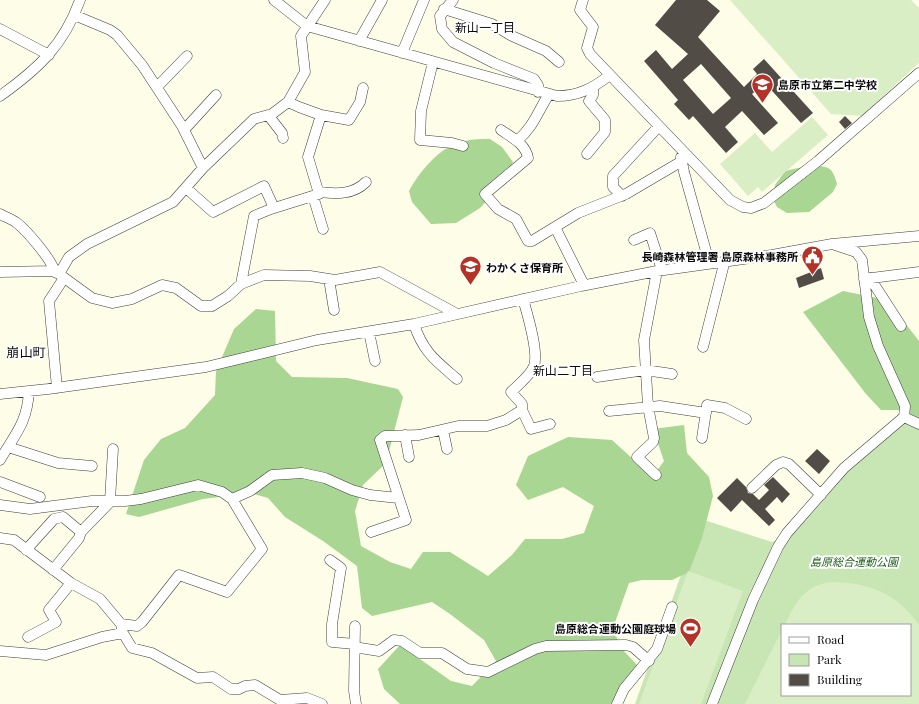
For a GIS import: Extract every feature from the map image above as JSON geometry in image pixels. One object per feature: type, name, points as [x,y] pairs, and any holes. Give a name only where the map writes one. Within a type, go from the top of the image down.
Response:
[{"type":"street","points":[[0,96],[24,79],[49,56],[74,15],[80,0]]},
{"type":"street","points":[[274,0],[307,26],[538,92],[570,96],[593,88],[610,76]]},
{"type":"street","points":[[57,388],[49,301],[59,275],[69,257],[87,244],[173,202],[203,168],[254,119],[272,114],[288,102],[305,72],[301,36],[325,0]]},
{"type":"street","points":[[359,41],[382,0]]},
{"type":"street","points":[[402,53],[424,0]]},
{"type":"street","points":[[453,0],[444,9],[440,16],[440,24],[448,38],[494,63],[534,79],[538,85],[538,92]]},
{"type":"street","points":[[583,0],[580,10],[593,28],[588,45],[588,51],[610,76],[730,200],[743,207],[757,206],[764,203],[818,161],[919,73]]},
{"type":"street","points":[[444,9],[492,24],[512,36],[546,51],[560,62]]},
{"type":"street","points":[[74,15],[110,30],[117,35],[142,65],[157,87],[184,130],[203,168]]},
{"type":"street","points":[[0,29],[49,56]]},
{"type":"street","points":[[157,87],[187,56]]},
{"type":"street","points":[[433,62],[421,112],[420,140],[452,143],[464,146]]},
{"type":"street","points":[[288,102],[299,108],[321,115],[349,120],[360,102],[363,88]]},
{"type":"street","points":[[587,154],[605,132],[605,120],[589,102],[593,96],[593,88]]},
{"type":"street","points":[[517,140],[534,124],[537,114],[549,94]]},
{"type":"street","points":[[184,130],[216,95]]},
{"type":"street","points":[[268,115],[282,133],[283,138]]},
{"type":"street","points":[[321,115],[308,157],[323,229]]},
{"type":"street","points":[[622,196],[613,187],[614,176],[659,126]]},
{"type":"street","points":[[501,130],[517,140],[527,152],[528,158],[485,194],[498,209],[516,219],[528,241],[532,241],[578,213],[622,196],[682,161]]},
{"type":"street","points":[[680,149],[709,262]]},
{"type":"street","points":[[241,284],[254,216],[316,194],[335,194],[356,190],[366,182]]},
{"type":"street","points":[[186,188],[213,212],[264,186],[274,208]]},
{"type":"street","points":[[0,214],[16,222],[22,228],[52,264],[59,275],[92,298],[112,303],[132,299],[162,285],[176,288],[201,306],[212,306],[228,296],[241,284],[264,275],[310,276],[335,280],[380,272],[457,314]]},
{"type":"street","points":[[555,227],[584,285]]},
{"type":"street","points":[[634,240],[650,233],[660,270],[644,340],[648,406],[654,438],[653,442],[637,457],[656,476]]},
{"type":"street","points":[[0,394],[57,388],[206,367],[317,340],[414,324],[584,285],[660,270],[709,262],[772,255],[832,244],[919,236]]},
{"type":"street","points":[[712,704],[753,600],[778,547],[787,533],[844,468],[904,417],[904,406],[873,331],[868,311],[867,278],[860,256],[853,251],[832,244]]},
{"type":"street","points":[[703,347],[725,260]]},
{"type":"street","points":[[0,272],[59,275]]},
{"type":"street","points":[[867,278],[919,272]]},
{"type":"street","points":[[867,278],[901,326]]},
{"type":"street","points":[[329,279],[334,310]]},
{"type":"street","points":[[523,299],[529,318],[535,361],[531,372],[511,392],[522,404],[522,410],[531,429],[550,424]]},
{"type":"street","points":[[414,324],[422,345],[435,360],[457,379]]},
{"type":"street","points":[[369,332],[375,362]]},
{"type":"street","points":[[597,377],[645,370],[672,374]]},
{"type":"street","points":[[0,460],[23,422],[28,408],[29,391]]},
{"type":"street","points":[[702,438],[707,405],[725,408],[746,419]]},
{"type":"street","points":[[609,411],[660,406],[706,413]]},
{"type":"street","points":[[371,532],[406,520],[380,440],[384,436],[443,430],[458,426],[487,426],[506,420],[522,410]]},
{"type":"street","points":[[904,417],[919,424]]},
{"type":"street","points":[[443,430],[446,449]]},
{"type":"street","points":[[405,435],[409,457]]},
{"type":"street","points":[[8,447],[58,463],[92,466]]},
{"type":"street","points":[[53,570],[79,538],[81,532],[110,501],[113,449]]},
{"type":"street","points":[[752,488],[778,463],[783,462],[789,464],[821,495]]},
{"type":"street","points":[[232,499],[250,491],[272,475],[302,473],[325,478],[352,490],[370,495],[398,498]]},
{"type":"street","points":[[0,482],[40,497]]},
{"type":"street","points":[[0,505],[30,509],[92,500],[110,501],[141,499],[198,485],[222,492],[232,499],[262,549],[227,592],[179,575],[142,622],[137,626],[122,628],[102,637],[46,655],[0,651]]},
{"type":"street","points":[[26,550],[54,519],[63,517],[81,532]]},
{"type":"street","points":[[0,538],[14,540],[71,583],[100,599],[122,628],[132,648],[152,653],[197,678],[213,678],[231,689],[239,689],[245,686],[255,685],[280,700],[307,698],[322,704]]},
{"type":"street","points":[[330,560],[341,568],[332,624],[332,642],[355,645],[379,651],[394,640],[402,641],[420,653],[442,653],[467,669],[482,672],[495,669],[535,649],[546,646],[626,645],[633,647],[649,661]]},
{"type":"street","points":[[28,637],[56,622],[49,610],[71,583]]},
{"type":"street","points":[[617,704],[624,689],[649,661],[657,649],[672,607]]},
{"type":"street","points":[[355,626],[354,691],[356,704]]},
{"type":"green space","points":[[730,0],[911,0],[919,8],[919,63],[862,116],[831,114]]},
{"type":"green space","points":[[812,117],[828,135],[762,192],[758,187],[748,196],[720,164],[755,133],[772,152]]},
{"type":"green space","points":[[490,139],[502,147],[513,162],[503,184],[480,208],[456,223],[431,224],[412,202],[409,191],[419,175],[440,153],[456,143],[468,140]]},
{"type":"green space","points":[[811,165],[829,168],[837,184],[833,192],[809,212],[787,213],[777,207],[773,199],[775,185],[785,171]]},
{"type":"green space","points":[[843,291],[887,300],[919,341],[919,423],[898,410],[881,410],[866,394],[803,312]]},
{"type":"green space","points":[[256,309],[275,311],[276,361],[292,377],[347,378],[398,389],[403,397],[386,463],[363,485],[355,511],[361,546],[390,562],[411,569],[423,552],[450,552],[488,576],[512,555],[525,539],[562,539],[584,533],[594,506],[563,487],[528,500],[516,485],[528,456],[568,437],[612,440],[645,470],[656,472],[664,461],[653,429],[684,425],[687,453],[709,477],[713,496],[702,538],[689,572],[672,580],[642,580],[629,583],[613,628],[621,648],[637,665],[616,704],[400,704],[384,689],[378,669],[400,645],[451,681],[472,686],[496,661],[484,640],[432,602],[372,616],[362,608],[357,566],[323,541],[285,517],[268,498],[251,493],[203,499],[139,517],[126,514],[144,460],[161,439],[185,428],[215,395],[216,371],[234,329]]},
{"type":"green space","name":"島原総合運動公園","points":[[904,423],[919,427],[919,704],[635,704],[701,519],[772,542],[790,534],[849,470]]},
{"type":"green space","name":"島原総合運動公園庭球場","points":[[688,571],[743,591],[701,704],[639,704]]},
{"type":"green space","points":[[830,582],[857,584],[869,587],[891,597],[910,614],[919,625],[919,704],[745,704],[781,632],[781,696],[911,696],[911,624],[786,624],[793,609],[802,597],[807,592],[821,584]]},
{"type":"building","points":[[676,0],[707,0],[720,11],[698,37],[744,87],[757,74],[753,69],[764,59],[813,113],[801,123],[765,83],[752,94],[778,123],[764,135],[742,111],[725,127],[738,142],[726,153],[693,116],[689,120],[674,104],[678,100],[644,61],[656,50],[672,69],[688,54],[655,25]],"holes":[[[701,64],[731,98],[713,114],[683,80]]]},
{"type":"building","points":[[845,116],[852,123],[845,129],[839,122]]},
{"type":"building","name":"長崎森林管理署 島原森林事務所","points":[[821,268],[824,279],[799,288],[796,278]]},
{"type":"building","points":[[817,449],[830,461],[819,474],[805,461]]},
{"type":"building","points":[[773,477],[790,494],[782,503],[777,497],[765,509],[775,520],[769,526],[742,500],[731,512],[717,498],[737,478],[746,487],[748,493],[753,494],[759,500],[769,490],[764,485]]},
{"type":"place","name":"島原市立第二中学校","points":[[762,104]]},
{"type":"place","name":"長崎森林管理署 島原森林事務所","points":[[813,276]]},
{"type":"place","name":"わかくさ保育所","points":[[471,286]]},
{"type":"place","name":"島原総合運動公園庭球場","points":[[691,648]]},
{"type":"district","name":"新山一丁目","points":[[485,27]]},
{"type":"district","name":"崩山町","points":[[26,351]]},
{"type":"district","name":"新山二丁目","points":[[563,370]]}]
